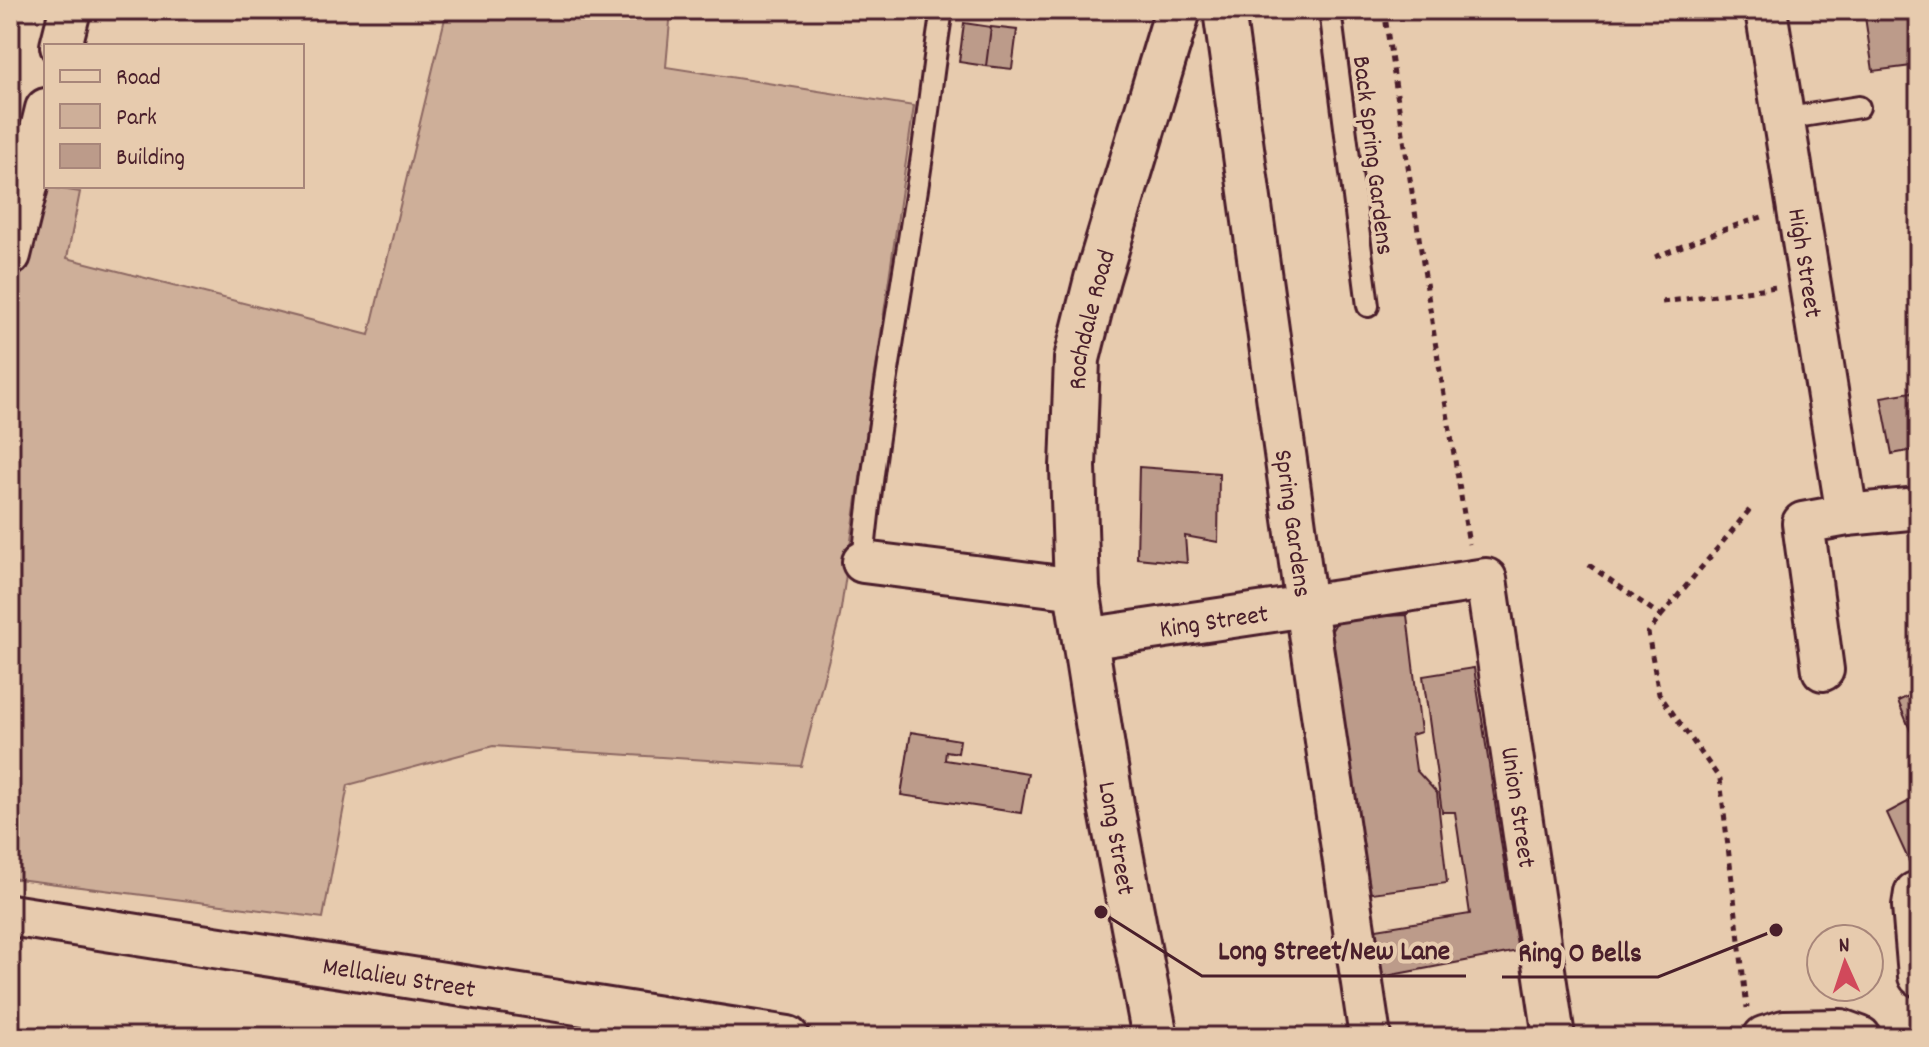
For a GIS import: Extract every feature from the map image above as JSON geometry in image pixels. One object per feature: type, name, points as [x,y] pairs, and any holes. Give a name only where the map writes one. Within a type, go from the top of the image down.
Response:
[{"type":"main road","name":"Rochdale Road","points":[[1085,639],[1077,589],[1073,467],[1077,359],[1097,279],[1178,10]]},
{"type":"main road","name":"Long Street","points":[[1085,639],[1112,811],[1155,1037]]},
{"type":"street","points":[[62,44],[70,10]]},
{"type":"street","name":"Spring Gardens","points":[[1224,10],[1306,606],[1370,1037]]},
{"type":"street","name":"High Street","points":[[1766,10],[1847,515]]},
{"type":"street","points":[[10,255],[44,117]]},
{"type":"street","points":[[1823,670],[1803,523],[1919,508]]},
{"type":"street","points":[[863,562],[1077,589]]},
{"type":"street","name":"King Street","points":[[1085,639],[1480,580]]},
{"type":"street","name":"Union Street","points":[[1480,580],[1554,1037]]},
{"type":"street","points":[[1917,890],[1913,906],[1919,976]]},
{"type":"street","name":"Mellalieu Street","points":[[10,915],[788,1037]]},
{"type":"street","points":[[1756,1023],[1784,1031],[1841,1030],[1860,1037]]},
{"type":"lane","points":[[863,562],[868,506],[942,10]]},
{"type":"lane","name":"Back Spring Gardens","points":[[1330,10],[1368,306]]},
{"type":"lane","points":[[1783,119],[1859,107]]},
{"type":"path","points":[[1384,10],[1437,353],[1480,580]]},
{"type":"path","points":[[1655,257],[1728,228],[1797,206]]},
{"type":"path","points":[[1662,302],[1769,287],[1811,288]]},
{"type":"path","points":[[1751,508],[1648,633],[1659,694],[1720,779],[1756,1023]]},
{"type":"path","points":[[1589,565],[1661,616]]},
{"type":"green space","points":[[447,10],[671,10],[666,67],[914,106],[840,616],[801,766],[493,746],[348,785],[323,918],[10,878],[10,312],[42,186],[80,192],[67,258],[369,335]]},
{"type":"building","points":[[1864,10],[1919,10],[1919,65],[1873,71]]},
{"type":"building","points":[[964,23],[991,27],[986,66],[959,62]]},
{"type":"building","points":[[991,27],[1017,30],[1012,69],[986,66]]},
{"type":"building","points":[[1919,361],[1919,449],[1892,454],[1881,397],[1918,391],[1912,362]]},
{"type":"building","points":[[1139,467],[1219,473],[1218,542],[1185,536],[1187,563],[1137,558]]},
{"type":"building","points":[[1407,615],[1421,732],[1411,735],[1416,770],[1437,793],[1447,883],[1365,894],[1323,645],[1339,618]]},
{"type":"building","points":[[1474,668],[1518,951],[1381,977],[1370,930],[1470,914],[1455,812],[1442,812],[1423,676]]},
{"type":"building","points":[[1919,691],[1919,751],[1898,701]]},
{"type":"building","points":[[911,732],[960,740],[958,753],[946,751],[945,760],[1028,773],[1021,813],[901,795]]},
{"type":"building","points":[[1919,796],[1919,869],[1914,872],[1887,813]]},
{"type":"place","name":"Long Street/New Lane","points":[[1101,912]]},
{"type":"place","name":"Ring O Bells","points":[[1776,930]]}]
